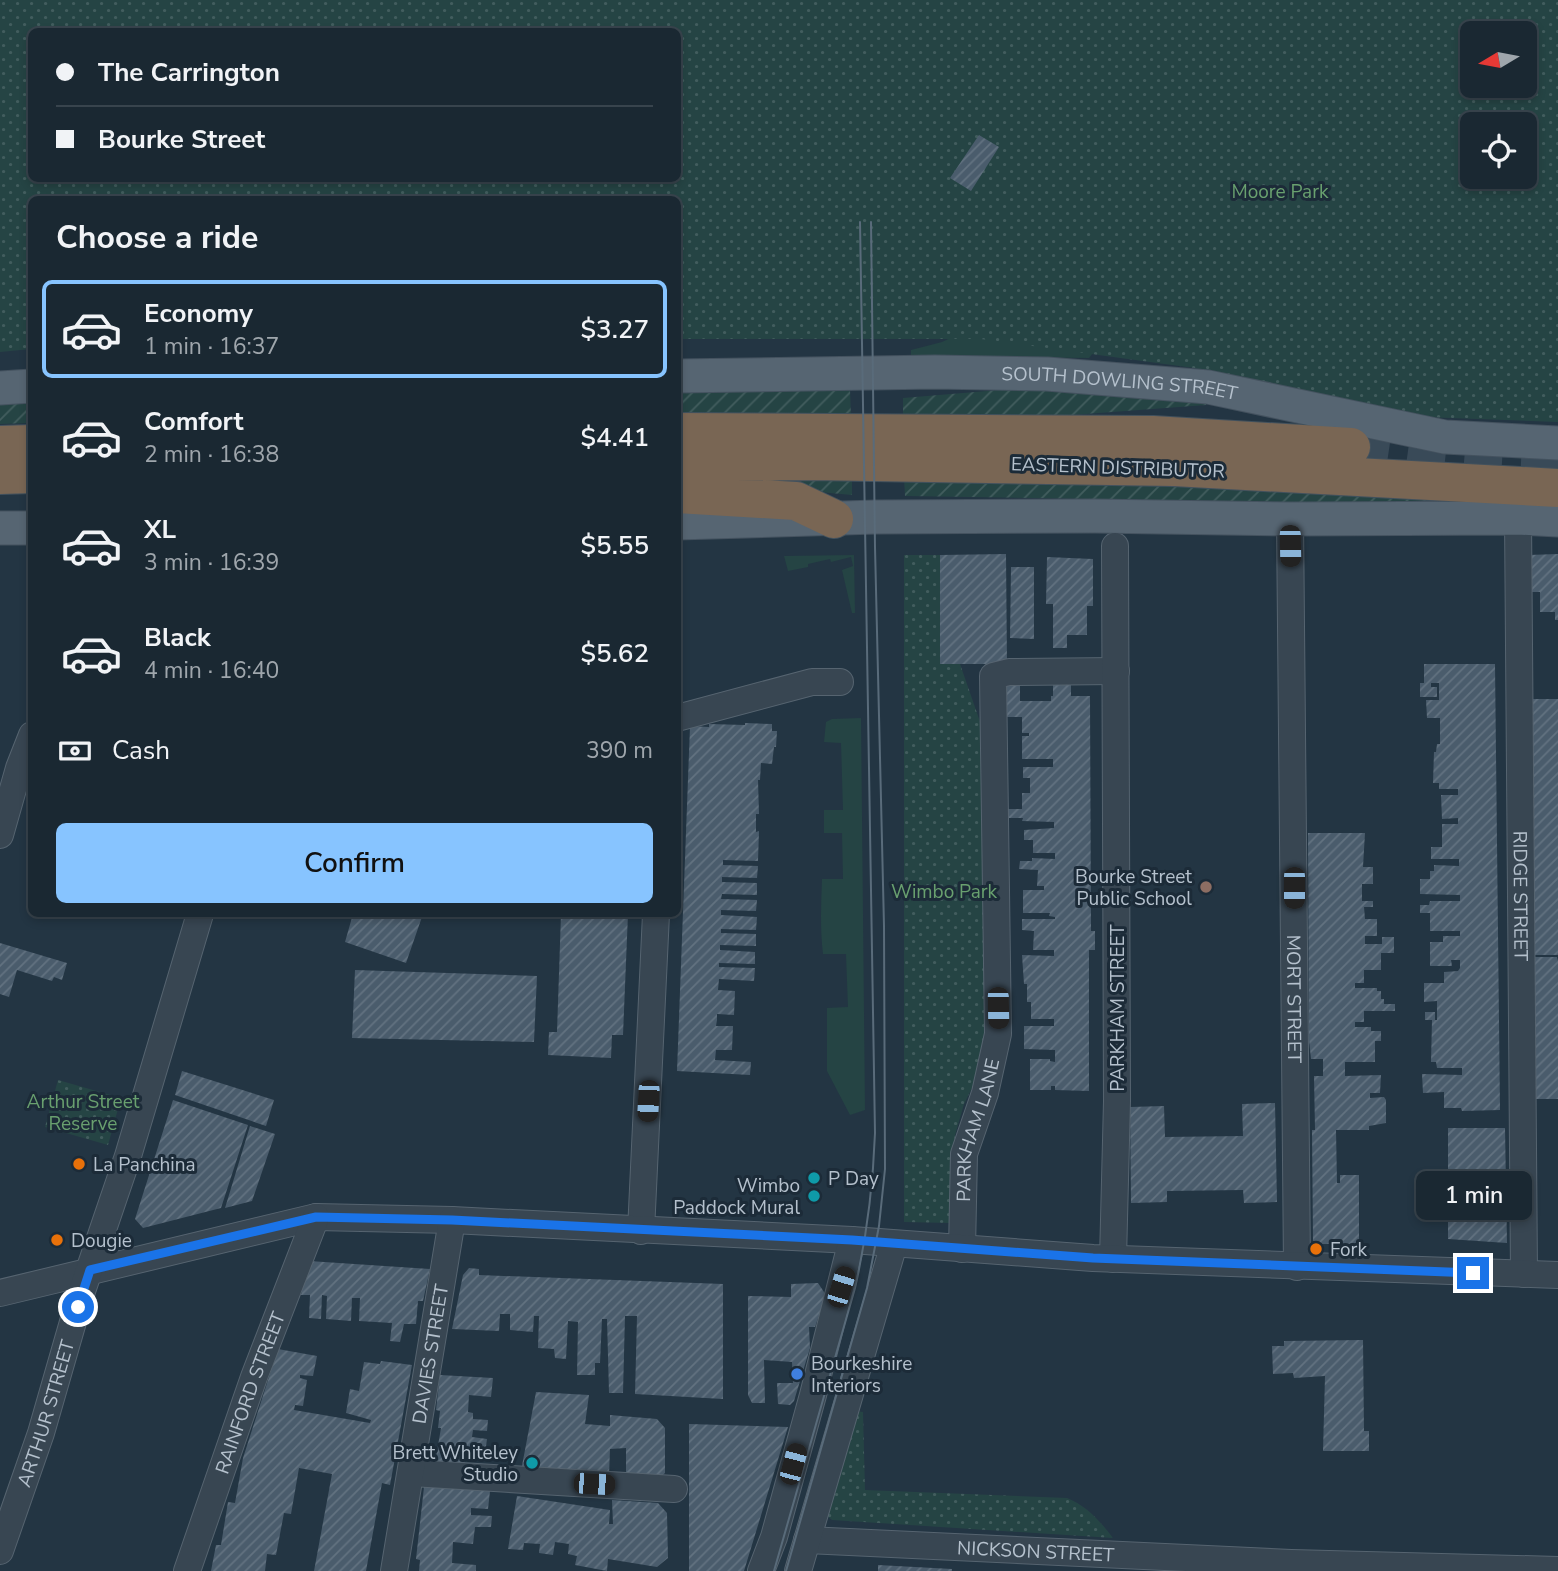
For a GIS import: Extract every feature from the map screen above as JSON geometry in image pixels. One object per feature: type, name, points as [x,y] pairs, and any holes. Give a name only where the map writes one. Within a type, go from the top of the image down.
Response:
[{"type":"highway","name":"EASTERN DISTRIBUTOR","points":[[681,432],[1153,435],[1351,447]]},
{"type":"highway","points":[[0,445],[28,444]]},
{"type":"highway","name":"EASTERN DISTRIBUTOR","points":[[681,462],[813,461],[1174,467],[1558,488]]},
{"type":"highway","points":[[0,475],[28,474]]},
{"type":"highway","points":[[681,494],[796,502],[834,519]]},
{"type":"main road","name":"SOUTH DOWLING STREET","points":[[681,376],[935,372],[1047,374],[1208,387],[1445,437],[1558,443]]},
{"type":"main road","points":[[0,388],[28,386]]},
{"type":"main road","points":[[681,523],[1094,516],[1558,520]]},
{"type":"main road","points":[[0,528],[28,528]]},
{"type":"street","name":"RIDGE STREET","points":[[1518,518],[1524,1274]]},
{"type":"street","name":"MORT STREET","points":[[1290,519],[1297,1267]]},
{"type":"street","name":"PARKHAM STREET","points":[[1113,1259],[1117,1101],[1115,546]]},
{"type":"street","name":"PARKHAM LANE","points":[[962,1248],[964,1154],[985,1093],[998,1034],[993,676],[1009,673],[1116,671]]},
{"type":"street","points":[[681,717],[811,682],[840,682]]},
{"type":"street","points":[[0,835],[10,768],[28,741]]},
{"type":"street","name":"ARTHUR STREET","points":[[0,1551],[41,1433],[128,1156],[199,917]]},
{"type":"street","points":[[641,1231],[656,917]]},
{"type":"street","points":[[0,1293],[316,1217],[452,1220],[852,1240],[1113,1259],[1558,1275]]},
{"type":"street","name":"RAINFORD STREET","points":[[187,1571],[254,1377],[316,1217]]},
{"type":"street","name":"DAVIES STREET","points":[[394,1571],[452,1220]]},
{"type":"street","points":[[761,1571],[774,1537],[852,1240]]},
{"type":"street","points":[[798,1571],[894,1244]]},
{"type":"street","points":[[412,1473],[674,1489]]},
{"type":"street","name":"NICKSON STREET","points":[[807,1540],[1291,1567],[1558,1570]]},
{"type":"green space","name":"Moore Park","points":[[0,0],[1558,0],[1558,422],[1423,417],[1194,368],[981,339],[681,339],[681,196],[28,196],[28,349],[0,352]]},
{"type":"green space","points":[[963,332],[1093,353],[1089,358],[911,356],[911,350],[942,342]]},
{"type":"green space","points":[[850,389],[851,417],[681,417],[681,391]]},
{"type":"green space","points":[[999,390],[1111,390],[1207,397],[1206,405],[1072,415],[903,415],[903,398]]},
{"type":"green space","points":[[28,397],[28,423],[0,424],[0,399]]},
{"type":"green space","points":[[904,478],[1210,484],[1508,501],[1509,506],[905,496]]},
{"type":"green space","points":[[681,479],[681,479],[852,479],[852,495]]},
{"type":"green space","points":[[854,555],[855,613],[852,613],[842,570],[853,566],[851,557],[831,562],[830,559],[788,571],[784,556]]},
{"type":"green space","name":"Wimbo Park","points":[[904,555],[940,555],[940,664],[960,664],[986,739],[984,1043],[974,1084],[964,1104],[955,1135],[951,1223],[904,1222]]},
{"type":"green space","points":[[861,718],[865,1110],[850,1115],[827,1071],[827,1008],[848,1007],[846,954],[823,954],[822,945],[822,879],[843,879],[842,833],[824,833],[824,810],[843,810],[841,743],[824,742],[826,722],[832,719]]},
{"type":"green space","name":"Arthur Street Reserve","points":[[58,1080],[121,1098],[108,1145],[45,1127]]},
{"type":"green space","points":[[853,1411],[863,1412],[865,1490],[1067,1498],[1093,1515],[1113,1538],[832,1520],[827,1516]]},
{"type":"building","points":[[979,135],[999,147],[971,191],[950,178]]},
{"type":"building","points":[[1006,554],[1007,664],[940,664],[940,555]]},
{"type":"building","points":[[1558,554],[1558,620],[1555,620],[1555,612],[1540,612],[1540,592],[1529,592],[1528,555]]},
{"type":"building","points":[[1047,557],[1093,559],[1093,606],[1087,606],[1087,635],[1067,635],[1067,648],[1053,648],[1053,604],[1046,604]]},
{"type":"building","points":[[1011,567],[1034,567],[1034,639],[1010,638]]},
{"type":"building","points":[[1424,664],[1495,664],[1500,1110],[1462,1111],[1461,1108],[1444,1108],[1444,1092],[1423,1093],[1422,1074],[1462,1075],[1462,1068],[1437,1068],[1436,1062],[1431,1062],[1432,1020],[1425,1020],[1425,1012],[1435,1012],[1437,1020],[1437,1001],[1424,1002],[1424,983],[1444,983],[1444,972],[1458,971],[1460,968],[1460,960],[1451,960],[1452,966],[1430,966],[1430,942],[1443,942],[1443,936],[1460,936],[1460,931],[1430,931],[1430,913],[1420,913],[1420,905],[1429,905],[1430,901],[1460,901],[1460,895],[1420,894],[1420,879],[1430,879],[1430,871],[1434,871],[1434,865],[1459,866],[1459,859],[1431,859],[1431,847],[1442,847],[1442,824],[1458,824],[1458,818],[1442,819],[1441,795],[1458,795],[1458,789],[1439,789],[1439,783],[1433,783],[1434,752],[1437,744],[1440,744],[1440,718],[1427,718],[1426,700],[1439,700],[1439,683],[1431,683],[1431,687],[1437,687],[1437,697],[1420,697],[1420,683],[1424,683]]},
{"type":"building","points":[[1003,681],[1020,681],[1020,701],[1051,701],[1053,681],[1071,681],[1071,696],[1090,696],[1091,931],[1095,931],[1095,950],[1089,950],[1089,1091],[1055,1090],[1055,1086],[1051,1086],[1051,1090],[1030,1090],[1030,1059],[1050,1059],[1055,1062],[1055,1050],[1024,1049],[1024,1026],[1054,1026],[1054,1019],[1031,1019],[1031,1002],[1027,1002],[1022,955],[1054,956],[1054,950],[1033,950],[1034,931],[1022,930],[1022,919],[1055,917],[1049,916],[1050,913],[1023,913],[1023,890],[1044,890],[1044,886],[1037,886],[1038,870],[1019,869],[1020,861],[1032,861],[1032,858],[1055,859],[1055,853],[1033,853],[1033,840],[1024,840],[1024,830],[1054,828],[1054,822],[1008,818],[1008,809],[1022,809],[1022,793],[1030,793],[1030,778],[1023,778],[1023,767],[1053,767],[1053,759],[1022,759],[1022,736],[1029,736],[1029,733],[1022,733],[1022,717],[1003,717]]},
{"type":"building","points":[[1531,699],[1558,699],[1558,955],[1534,955]]},
{"type":"building","points":[[772,724],[772,731],[777,731],[776,747],[772,764],[761,763],[758,780],[758,861],[723,860],[723,865],[758,866],[757,878],[722,877],[722,882],[757,883],[757,895],[722,894],[721,899],[757,900],[756,911],[721,910],[721,915],[757,917],[756,930],[721,929],[721,933],[756,934],[756,946],[720,945],[720,950],[755,952],[755,964],[719,963],[719,967],[755,968],[754,981],[719,979],[718,990],[735,991],[734,1015],[717,1014],[716,1026],[733,1026],[732,1050],[716,1050],[715,1060],[751,1062],[750,1075],[677,1071],[690,726]]},
{"type":"building","points":[[1308,833],[1365,833],[1363,867],[1373,867],[1373,884],[1362,884],[1362,901],[1373,901],[1373,907],[1364,907],[1365,919],[1377,919],[1377,936],[1365,936],[1365,944],[1382,944],[1382,937],[1394,937],[1394,953],[1381,953],[1381,970],[1364,970],[1364,983],[1355,983],[1355,988],[1377,988],[1377,991],[1381,991],[1384,1004],[1395,1004],[1395,1011],[1364,1011],[1364,1022],[1355,1022],[1355,1027],[1371,1027],[1371,1031],[1381,1031],[1381,1041],[1375,1041],[1375,1062],[1345,1062],[1345,1076],[1381,1075],[1380,1093],[1370,1093],[1370,1098],[1384,1097],[1386,1100],[1386,1123],[1369,1126],[1369,1130],[1336,1130],[1337,1183],[1340,1183],[1340,1175],[1359,1175],[1359,1244],[1319,1244],[1313,1241],[1314,1076],[1323,1076],[1323,1059],[1311,1059],[1309,1040]]},
{"type":"building","points":[[352,917],[422,917],[406,963],[345,942]]},
{"type":"building","points":[[561,917],[628,917],[623,1035],[612,1035],[611,1058],[548,1055],[549,1032],[557,1032]]},
{"type":"building","points":[[0,943],[67,963],[62,980],[54,977],[52,981],[17,970],[9,997],[0,994]]},
{"type":"building","points":[[1534,957],[1557,957],[1558,961],[1558,1099],[1535,1099]]},
{"type":"building","points":[[355,970],[537,976],[534,1042],[352,1038]]},
{"type":"building","points":[[182,1071],[274,1100],[266,1126],[175,1095]]},
{"type":"building","points":[[173,1100],[248,1125],[221,1208],[143,1228],[135,1219]]},
{"type":"building","points":[[1275,1103],[1277,1202],[1244,1203],[1243,1190],[1167,1191],[1167,1202],[1131,1203],[1130,1107],[1164,1106],[1165,1137],[1243,1136],[1242,1104]]},
{"type":"building","points":[[250,1126],[275,1134],[252,1201],[225,1208]]},
{"type":"building","points":[[1448,1128],[1505,1128],[1507,1243],[1448,1239]]},
{"type":"building","points":[[309,1261],[430,1269],[423,1301],[418,1301],[416,1324],[404,1324],[400,1342],[390,1341],[392,1323],[359,1321],[360,1298],[352,1298],[351,1321],[326,1319],[327,1296],[322,1295],[321,1319],[309,1318],[310,1295],[301,1295]]},
{"type":"building","points":[[469,1268],[479,1269],[479,1275],[723,1284],[723,1399],[635,1394],[637,1316],[625,1316],[623,1393],[609,1393],[607,1319],[602,1319],[600,1363],[595,1363],[595,1375],[577,1375],[578,1322],[568,1321],[566,1359],[555,1358],[554,1349],[538,1348],[539,1316],[534,1316],[533,1332],[510,1330],[510,1314],[500,1314],[499,1331],[452,1329],[463,1275]]},
{"type":"building","points":[[818,1283],[826,1295],[815,1327],[809,1327],[810,1348],[794,1401],[790,1405],[778,1404],[777,1383],[793,1383],[792,1362],[764,1360],[765,1403],[752,1403],[748,1395],[748,1296],[791,1297],[791,1284]]},
{"type":"building","points":[[1363,1340],[1364,1431],[1369,1431],[1369,1451],[1323,1451],[1325,1376],[1294,1378],[1293,1373],[1273,1374],[1272,1346],[1284,1346],[1284,1341]]},
{"type":"building","points":[[278,1349],[317,1356],[313,1376],[300,1375],[300,1378],[307,1380],[303,1406],[295,1405],[294,1410],[370,1423],[371,1420],[346,1413],[350,1389],[359,1391],[364,1362],[412,1365],[390,1485],[382,1483],[366,1571],[314,1571],[332,1474],[299,1468],[291,1514],[284,1513],[276,1555],[267,1554],[265,1571],[211,1571],[216,1545],[221,1545],[228,1502],[235,1503],[243,1458]]},
{"type":"building","points":[[440,1375],[493,1378],[491,1397],[469,1395],[468,1412],[473,1413],[473,1419],[488,1420],[487,1431],[473,1430],[472,1437],[487,1439],[484,1461],[465,1459],[464,1466],[435,1463],[441,1428],[438,1428],[440,1411],[436,1410]]},
{"type":"building","points":[[536,1392],[589,1395],[585,1424],[610,1426],[610,1415],[657,1419],[665,1428],[665,1473],[657,1480],[626,1476],[626,1448],[610,1449],[609,1476],[521,1471]]},
{"type":"building","points":[[689,1424],[788,1427],[744,1571],[689,1571]]},
{"type":"building","points":[[424,1487],[490,1491],[488,1509],[471,1508],[471,1515],[492,1516],[491,1527],[475,1527],[473,1544],[453,1542],[452,1563],[476,1565],[476,1571],[419,1571],[420,1560],[416,1559]]},
{"type":"building","points":[[517,1496],[610,1510],[609,1524],[613,1524],[612,1500],[658,1503],[667,1513],[668,1558],[657,1567],[608,1559],[607,1571],[575,1565],[577,1556],[568,1554],[569,1544],[555,1542],[553,1555],[539,1553],[540,1544],[524,1543],[523,1550],[508,1549]]},
{"type":"building","points":[[878,1565],[952,1569],[952,1571],[878,1571]]},
{"type":"tunnel","points":[[1351,447],[1454,461],[1558,467]]},
{"type":"tram line","points":[[774,1571],[855,1288],[866,1230],[874,1153],[860,222]]},
{"type":"tram line","points":[[786,1571],[867,1288],[879,1226],[885,1169],[884,926],[871,222]]},
{"type":"place","name":"Bourke Street Public School","points":[[1206,887]]},
{"type":"place","name":"La Panchina","points":[[79,1164]]},
{"type":"place","name":"P Day","points":[[814,1178]]},
{"type":"place","name":"Wimbo Paddock Mural","points":[[814,1196]]},
{"type":"place","name":"Dougie","points":[[57,1240]]},
{"type":"place","name":"Fork","points":[[1316,1249]]},
{"type":"place","name":"Bourkeshire Interiors","points":[[797,1374]]},
{"type":"place","name":"Brett Whiteley Studio","points":[[532,1463]]},
{"type":"route","points":[[78,1307],[90,1270],[316,1217],[452,1220],[852,1240],[1093,1258],[1473,1273]]}]
